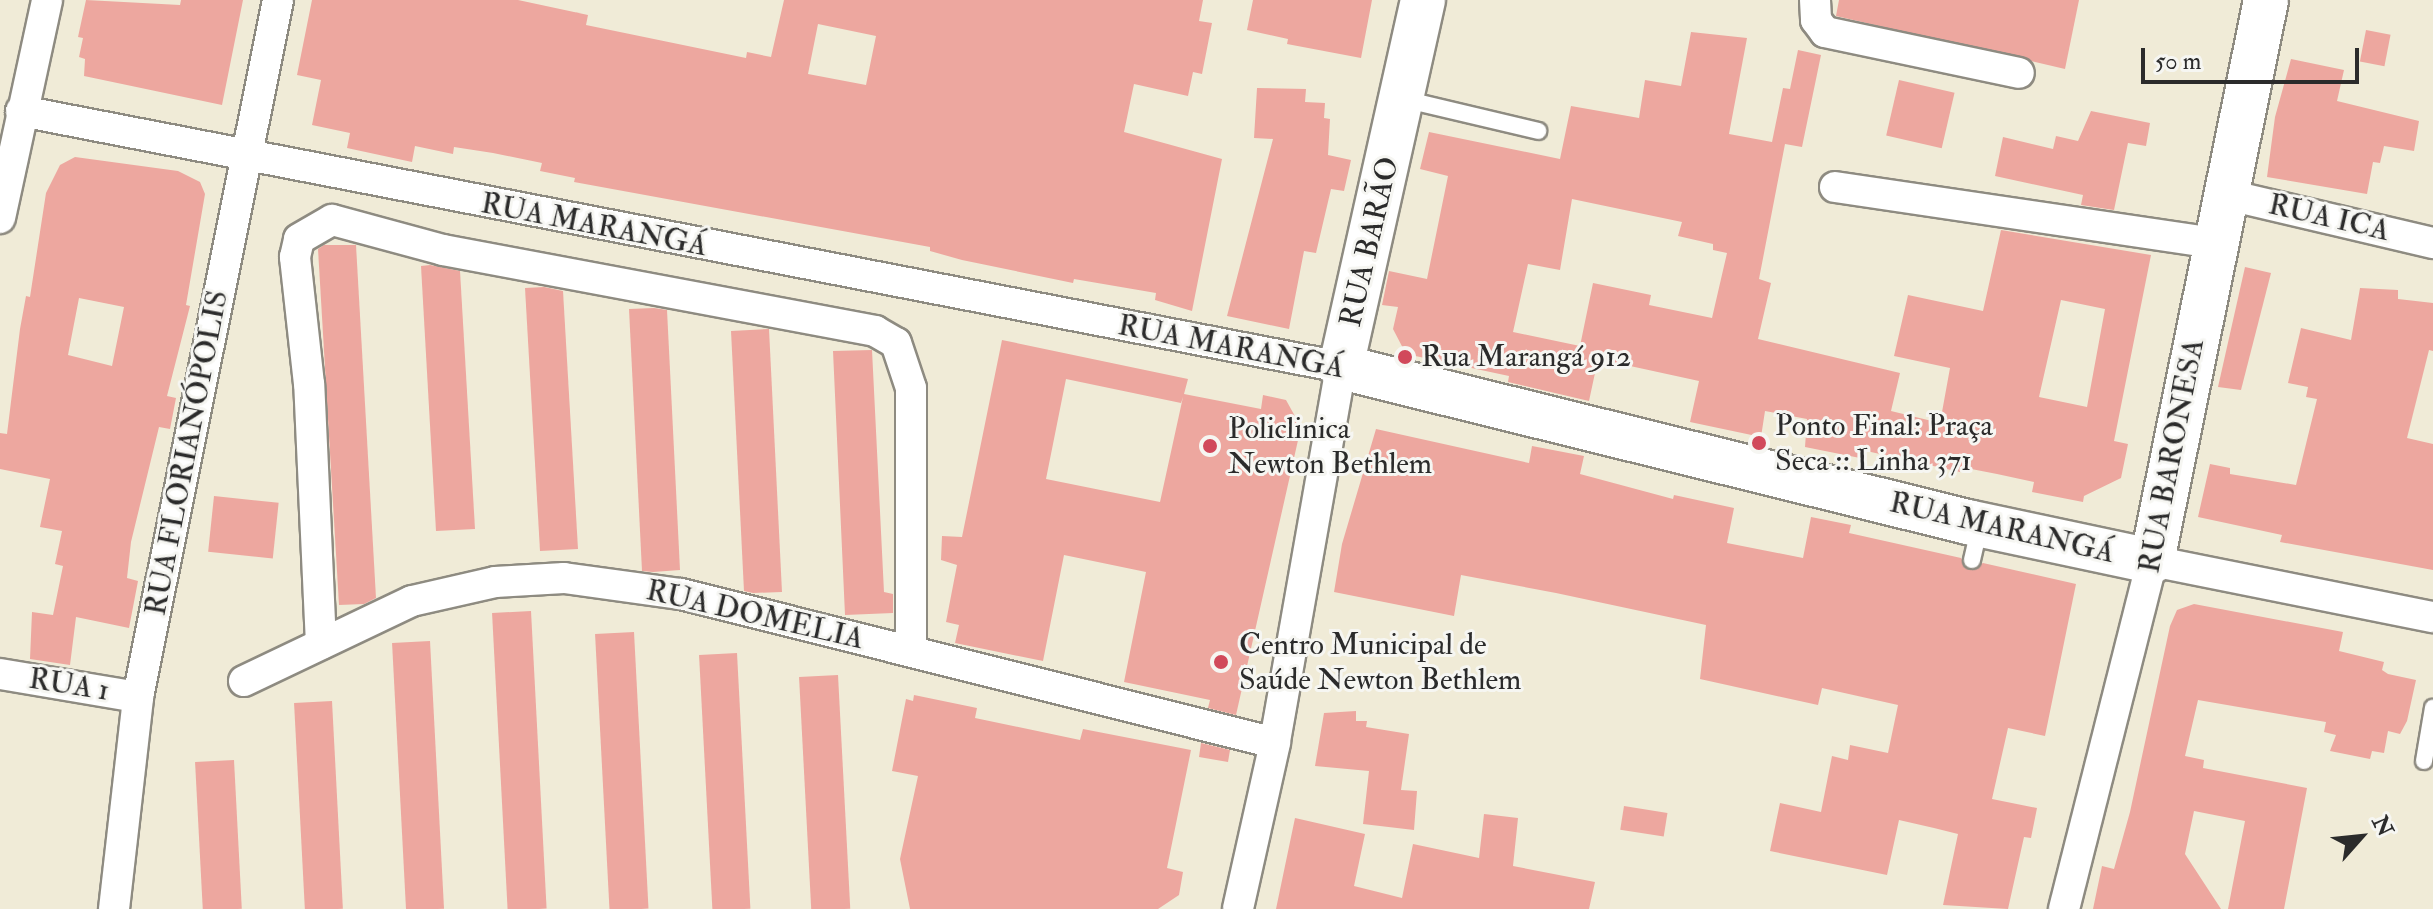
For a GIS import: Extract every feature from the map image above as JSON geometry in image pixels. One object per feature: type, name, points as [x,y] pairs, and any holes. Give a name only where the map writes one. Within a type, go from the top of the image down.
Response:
[{"type":"street","points":[[0,218],[47,0]]},
{"type":"street","name":"RUA FLORIANÓPOLIS","points":[[114,909],[138,697],[278,0]]},
{"type":"street","name":"RUA BARÃO","points":[[1238,909],[1275,743],[1341,367],[1423,0]]},
{"type":"street","points":[[1815,0],[1816,20],[1825,32],[2019,73]]},
{"type":"street","name":"RUA BARONESA","points":[[2064,909],[2152,561],[2224,194],[2266,0]]},
{"type":"street","name":"RUA MARANGÁ","points":[[21,111],[1341,367],[1976,542],[2152,561],[2433,617]]},
{"type":"street","points":[[1835,187],[2215,243]]},
{"type":"street","name":"RUA ICA","points":[[2224,194],[2433,243]]},
{"type":"street","points":[[321,644],[309,384],[295,257],[299,239],[332,220],[443,250],[875,331],[896,343],[911,388],[911,651]]},
{"type":"street","name":"RUA DOMELIA","points":[[244,681],[412,601],[495,582],[564,578],[681,594],[1275,743]]},
{"type":"street","name":"RUA 1","points":[[0,674],[138,697]]},
{"type":"lane","points":[[1402,99],[1538,131]]},
{"type":"lane","points":[[2424,761],[2433,708]]},
{"type":"building","points":[[86,0],[180,5],[181,0],[243,0],[222,105],[84,76],[85,59],[79,57],[83,38],[78,37]]},
{"type":"building","points":[[312,0],[518,0],[588,15],[586,25],[746,58],[747,52],[771,57],[784,0],[1203,0],[1199,21],[1212,23],[1202,74],[1193,72],[1188,96],[1134,84],[1124,132],[1222,159],[1192,311],[1155,300],[1156,293],[1074,279],[1073,283],[962,260],[930,251],[930,247],[574,182],[575,178],[540,171],[542,163],[493,153],[454,147],[453,154],[415,146],[412,162],[347,148],[350,133],[312,125],[321,80],[297,75]],"holes":[[[818,24],[876,36],[866,85],[808,74]]]},
{"type":"building","points":[[1253,0],[1372,0],[1361,58],[1287,44],[1288,39],[1247,30]]},
{"type":"building","points":[[1839,0],[2079,0],[2065,69],[1836,16]]},
{"type":"building","points":[[2366,30],[2391,35],[2384,66],[2360,61]]},
{"type":"building","points":[[1691,32],[1747,38],[1729,134],[1772,142],[1783,88],[1790,89],[1798,50],[1821,55],[1802,147],[1785,144],[1759,279],[1771,283],[1758,339],[1900,373],[1891,411],[1940,423],[1950,368],[1894,356],[1908,295],[1983,311],[2001,230],[2151,255],[2114,441],[2128,444],[2121,478],[2084,496],[2083,502],[2032,492],[2034,482],[1997,474],[1961,467],[1960,472],[1862,450],[1860,458],[1805,447],[1807,419],[1765,411],[1761,437],[1690,422],[1699,381],[1598,359],[1589,401],[1508,382],[1509,376],[1406,354],[1393,329],[1398,307],[1382,305],[1389,271],[1427,279],[1448,176],[1420,169],[1429,132],[1560,159],[1571,106],[1639,118],[1645,80],[1681,86]],"holes":[[[1572,199],[1682,222],[1678,236],[1713,244],[1713,250],[1727,253],[1712,318],[1649,305],[1651,295],[1593,283],[1580,346],[1513,332],[1528,264],[1560,270]],[[2061,300],[2105,309],[2087,407],[2039,397]]]},
{"type":"building","points":[[2291,59],[2344,70],[2337,101],[2419,121],[2414,151],[2384,146],[2380,163],[2373,162],[2367,194],[2267,177],[2275,117]]},
{"type":"building","points":[[1899,80],[1955,93],[1942,148],[1886,136]]},
{"type":"building","points":[[1257,88],[1306,89],[1305,102],[1325,103],[1324,118],[1330,119],[1328,155],[1351,160],[1344,191],[1331,189],[1316,253],[1304,251],[1289,329],[1227,316],[1273,139],[1254,138]]},
{"type":"building","points":[[2091,111],[2150,123],[2146,146],[2128,143],[2114,210],[2081,205],[2083,195],[1995,176],[2003,137],[2053,149],[2056,136],[2078,141]]},
{"type":"building","points":[[75,157],[178,171],[200,182],[205,194],[186,305],[190,306],[167,396],[176,398],[170,429],[159,427],[131,542],[127,578],[138,581],[129,628],[76,617],[70,665],[30,659],[32,612],[53,615],[63,566],[55,564],[62,531],[40,527],[50,479],[0,469],[0,433],[7,434],[20,329],[26,296],[30,297],[46,193],[60,165]],"holes":[[[79,298],[124,307],[112,366],[68,355]]]},
{"type":"building","points":[[324,245],[356,245],[376,598],[364,604],[339,605],[318,249]]},
{"type":"building","points":[[421,266],[460,271],[475,529],[436,531]]},
{"type":"building","points":[[2245,267],[2271,273],[2241,390],[2218,387]]},
{"type":"building","points":[[544,287],[563,291],[578,549],[540,551],[525,288]]},
{"type":"building","points":[[2360,288],[2398,290],[2398,299],[2433,303],[2433,351],[2429,350],[2407,438],[2433,444],[2433,570],[2280,542],[2282,535],[2198,517],[2210,464],[2230,468],[2230,474],[2296,485],[2317,399],[2306,397],[2308,387],[2288,383],[2301,328],[2351,340]]},
{"type":"building","points":[[629,309],[667,310],[680,570],[653,572],[642,571]]},
{"type":"building","points":[[769,329],[782,592],[753,593],[744,591],[731,331]]},
{"type":"building","points":[[1002,340],[1188,379],[1184,394],[1261,409],[1263,395],[1286,400],[1301,427],[1236,715],[1208,708],[1210,700],[1124,682],[1146,572],[1064,555],[1043,661],[955,643],[959,625],[946,622],[957,565],[941,560],[942,536],[962,537]],"holes":[[[1066,379],[1181,403],[1183,397],[1160,502],[1046,479]]]},
{"type":"building","points":[[872,350],[884,592],[893,594],[893,613],[845,615],[833,351]]},
{"type":"building","points":[[1376,429],[1529,463],[1532,446],[1584,456],[1580,474],[1673,499],[1674,495],[1734,508],[1727,543],[1803,558],[1811,517],[1851,525],[1849,533],[1961,558],[1969,570],[1983,563],[2076,584],[2045,736],[2008,728],[1992,799],[2037,808],[2031,838],[2024,837],[2008,909],[1943,905],[1958,834],[1934,828],[1899,820],[1887,875],[1770,851],[1780,803],[1821,812],[1832,756],[1848,760],[1850,745],[1888,753],[1898,705],[1822,688],[1818,705],[1700,679],[1706,625],[1556,593],[1461,575],[1454,616],[1334,592],[1342,544]]},
{"type":"building","points":[[214,496],[279,503],[273,558],[208,552]]},
{"type":"building","points":[[2194,604],[2343,632],[2339,651],[2384,662],[2382,670],[2388,674],[2416,680],[2407,721],[2400,734],[2388,731],[2384,753],[2372,751],[2370,759],[2330,751],[2336,735],[2324,732],[2326,722],[2198,700],[2185,756],[2204,760],[2203,768],[2307,788],[2284,909],[2228,909],[2245,821],[2194,811],[2185,854],[2221,909],[2093,909],[2102,866],[2114,869],[2130,812],[2170,626],[2177,610]]},
{"type":"building","points":[[531,611],[547,909],[508,909],[492,613]]},
{"type":"building","points":[[634,632],[648,909],[609,909],[595,634]]},
{"type":"building","points":[[430,641],[444,909],[406,909],[392,643]]},
{"type":"building","points":[[737,653],[750,909],[712,909],[699,655]]},
{"type":"building","points":[[838,675],[850,909],[811,909],[799,677]]},
{"type":"building","points":[[914,695],[977,708],[975,718],[1080,740],[1083,729],[1191,750],[1167,868],[1183,872],[1179,895],[1158,909],[910,909],[900,859],[918,776],[892,771],[906,699],[913,701]]},
{"type":"building","points":[[332,701],[343,909],[305,909],[294,703]]},
{"type":"building","points":[[1356,711],[1356,721],[1367,721],[1366,727],[1409,734],[1401,790],[1417,791],[1414,830],[1363,824],[1369,771],[1315,766],[1324,713]]},
{"type":"building","points":[[1201,743],[1230,750],[1228,762],[1199,757]]},
{"type":"building","points":[[234,760],[242,909],[203,909],[195,762]]},
{"type":"building","points":[[1624,806],[1667,813],[1664,837],[1620,830]]},
{"type":"building","points":[[1484,814],[1518,818],[1513,866],[1595,882],[1589,909],[1276,909],[1295,818],[1365,834],[1354,886],[1402,898],[1413,844],[1479,858]]},
{"type":"place","name":"Rua Marangá 912","points":[[1405,357]]},
{"type":"place","name":"Ponto Final: Praça Seca :: Linha 371","points":[[1759,443]]},
{"type":"place","name":"Policlinica Newton Bethlem","points":[[1210,446]]},
{"type":"place","name":"Centro Municipal de Saúde Newton Bethlem","points":[[1221,662]]}]
